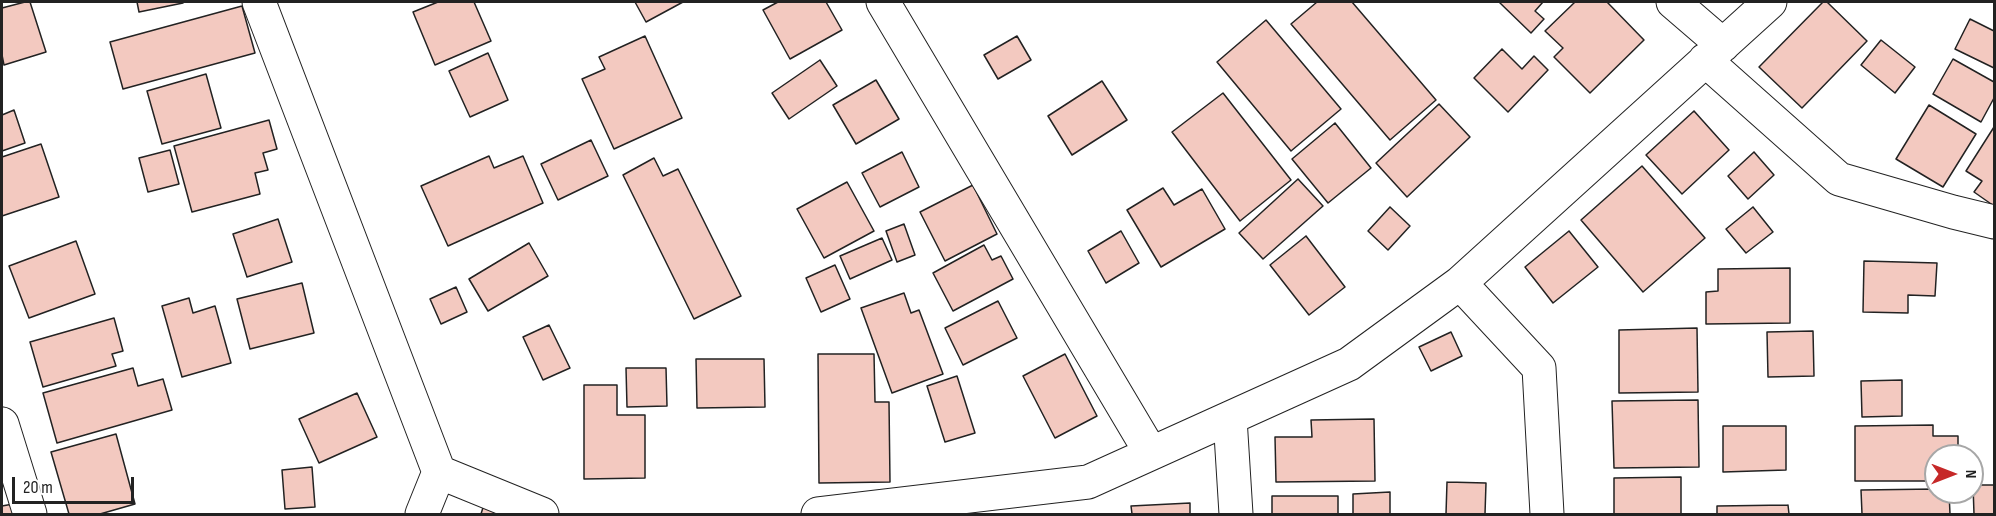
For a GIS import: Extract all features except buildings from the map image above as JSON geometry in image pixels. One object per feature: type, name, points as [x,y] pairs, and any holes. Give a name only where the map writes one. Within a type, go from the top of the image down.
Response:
[{"type":"street","points":[[259,2],[439,472],[422,514]]},
{"type":"street","points":[[883,2],[1151,453]]},
{"type":"street","points":[[1673,2],[1714,52],[1839,179],[1995,222]]},
{"type":"street","points":[[818,514],[990,504],[1088,482],[1349,364],[1460,283],[1770,2]]},
{"type":"street","points":[[1460,283],[1539,368],[1547,514]]},
{"type":"street","points":[[1230,418],[1236,514]]},
{"type":"street","points":[[2,424],[30,514]]},
{"type":"street","points":[[439,472],[542,514]]}]
